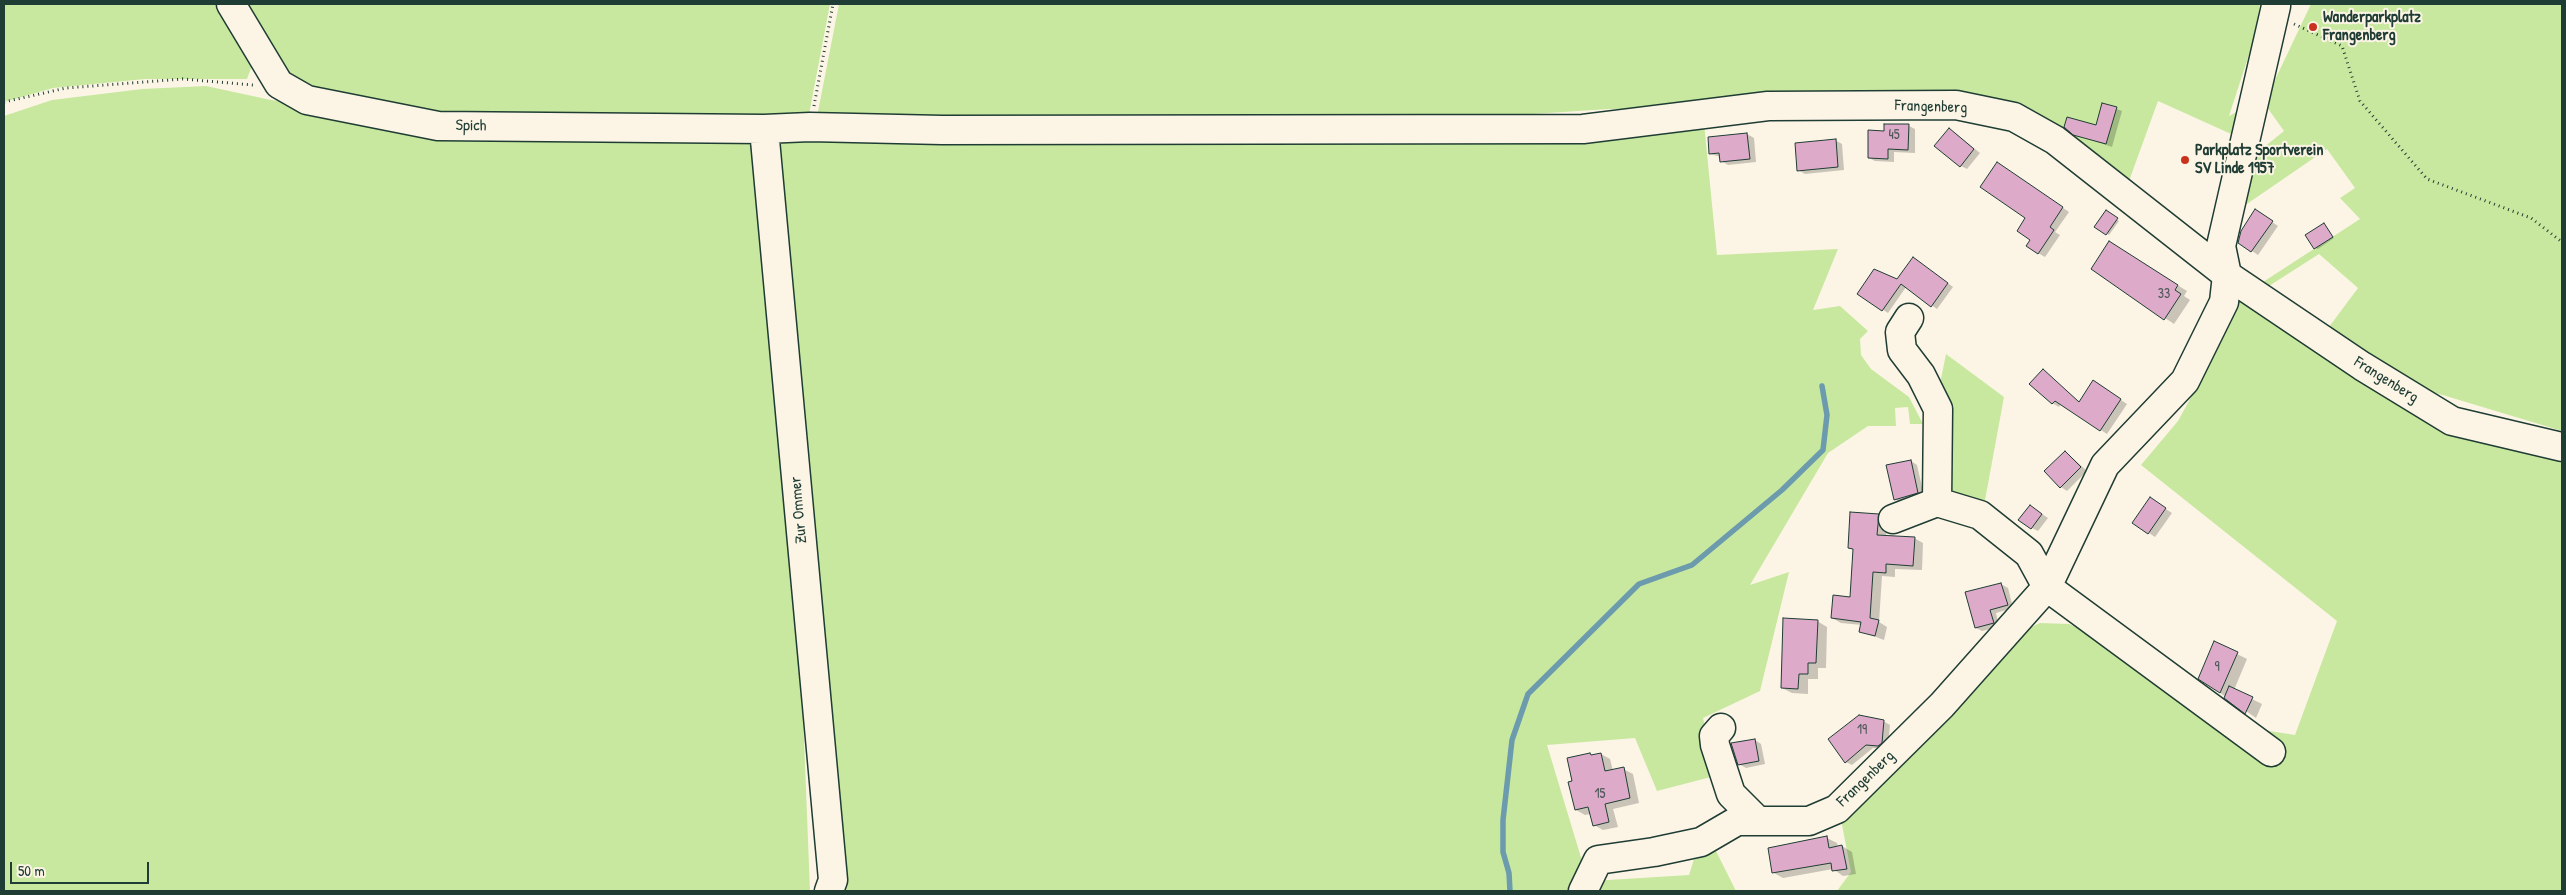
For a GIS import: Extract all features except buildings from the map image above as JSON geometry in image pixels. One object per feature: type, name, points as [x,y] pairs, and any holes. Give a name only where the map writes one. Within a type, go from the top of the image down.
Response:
[{"type":"street","name":"Spich","points":[[231,4],[279,84],[307,100],[438,126],[764,129],[810,127]]},
{"type":"street","points":[[2227,275],[2221,246],[2275,11]]},
{"type":"street","name":"Frangenberg","points":[[810,127],[942,130],[1583,129],[1768,106],[1956,105],[2014,117],[2055,140],[2227,275],[2362,366],[2452,421],[2562,447]]},
{"type":"street","name":"Zur Ommer","points":[[764,129],[833,880],[829,891]]},
{"type":"street","name":"Frangenberg","points":[[1584,891],[1598,860],[1654,852],[1701,842],[1736,821],[1809,821],[1837,809],[1942,706],[2047,587],[2105,466],[2185,381],[2224,302],[2227,275]]},
{"type":"street","points":[[1909,318],[1900,332],[1902,350],[1921,375],[1938,409],[1937,502]]},
{"type":"street","points":[[1892,519],[1937,502],[1980,515],[2029,554],[2047,587],[2271,752]]},
{"type":"street","points":[[1721,728],[1714,736],[1715,745],[1731,794],[1758,821]]},
{"type":"path","points":[[810,127],[833,4]]},
{"type":"path","points":[[2275,11],[2342,46],[2360,101],[2427,179],[2531,218],[2562,242]]},
{"type":"path","points":[[4,102],[66,88],[183,79],[254,85],[279,84]]},
{"type":"green space","points":[[4,4],[219,4],[253,63],[247,79],[145,79],[53,88],[4,102]]},
{"type":"green space","points":[[237,4],[830,4],[807,125],[470,121],[299,86],[279,66]]},
{"type":"green space","points":[[839,4],[2260,4],[2255,36],[2229,116],[2248,106],[2240,138],[2158,101],[2129,181],[2024,107],[1609,109],[1364,125],[815,127]]},
{"type":"green space","points":[[2311,4],[2562,4],[2562,431],[2426,390],[2326,331],[2358,288],[2319,254],[2269,286],[2263,282],[2360,219],[2340,198],[2355,188],[2327,149],[2244,206],[2253,156],[2284,131],[2264,103]]},
{"type":"green space","points":[[206,86],[271,100],[344,110],[762,134],[798,587],[810,891],[4,891],[4,116],[52,100],[142,89]]},
{"type":"green space","points":[[1704,123],[1717,255],[1838,249],[1813,310],[1840,306],[1868,331],[1860,339],[1861,355],[1871,369],[1909,397],[1923,424],[1910,424],[1908,407],[1895,408],[1896,426],[1868,426],[1828,453],[1750,585],[1789,572],[1760,691],[1703,718],[1711,755],[1711,777],[1657,791],[1635,738],[1547,745],[1586,874],[1592,881],[1689,875],[1695,856],[1713,845],[1736,891],[830,891],[777,135]]},
{"type":"green space","points":[[2241,290],[2395,394],[2562,447],[2562,891],[1837,891],[1851,872],[1840,814],[2025,630],[2040,623],[2069,624],[2089,633],[2244,727],[2295,735],[2337,621],[2141,465],[2178,421],[2215,353],[2219,334]]},
{"type":"green space","points":[[1946,354],[2004,397],[1983,511],[1934,497],[1935,409]]},
{"type":"waterway","points":[[1510,891],[1509,873],[1503,852],[1503,820],[1512,740],[1528,694],[1639,584],[1692,565],[1782,490],[1823,450],[1827,415],[1822,386]]},
{"type":"place","name":"Wanderparkplatz Frangenberg","points":[[2313,27]]},
{"type":"place","name":"Parkplatz Sportverein SV Linde 1957","points":[[2185,160]]}]
